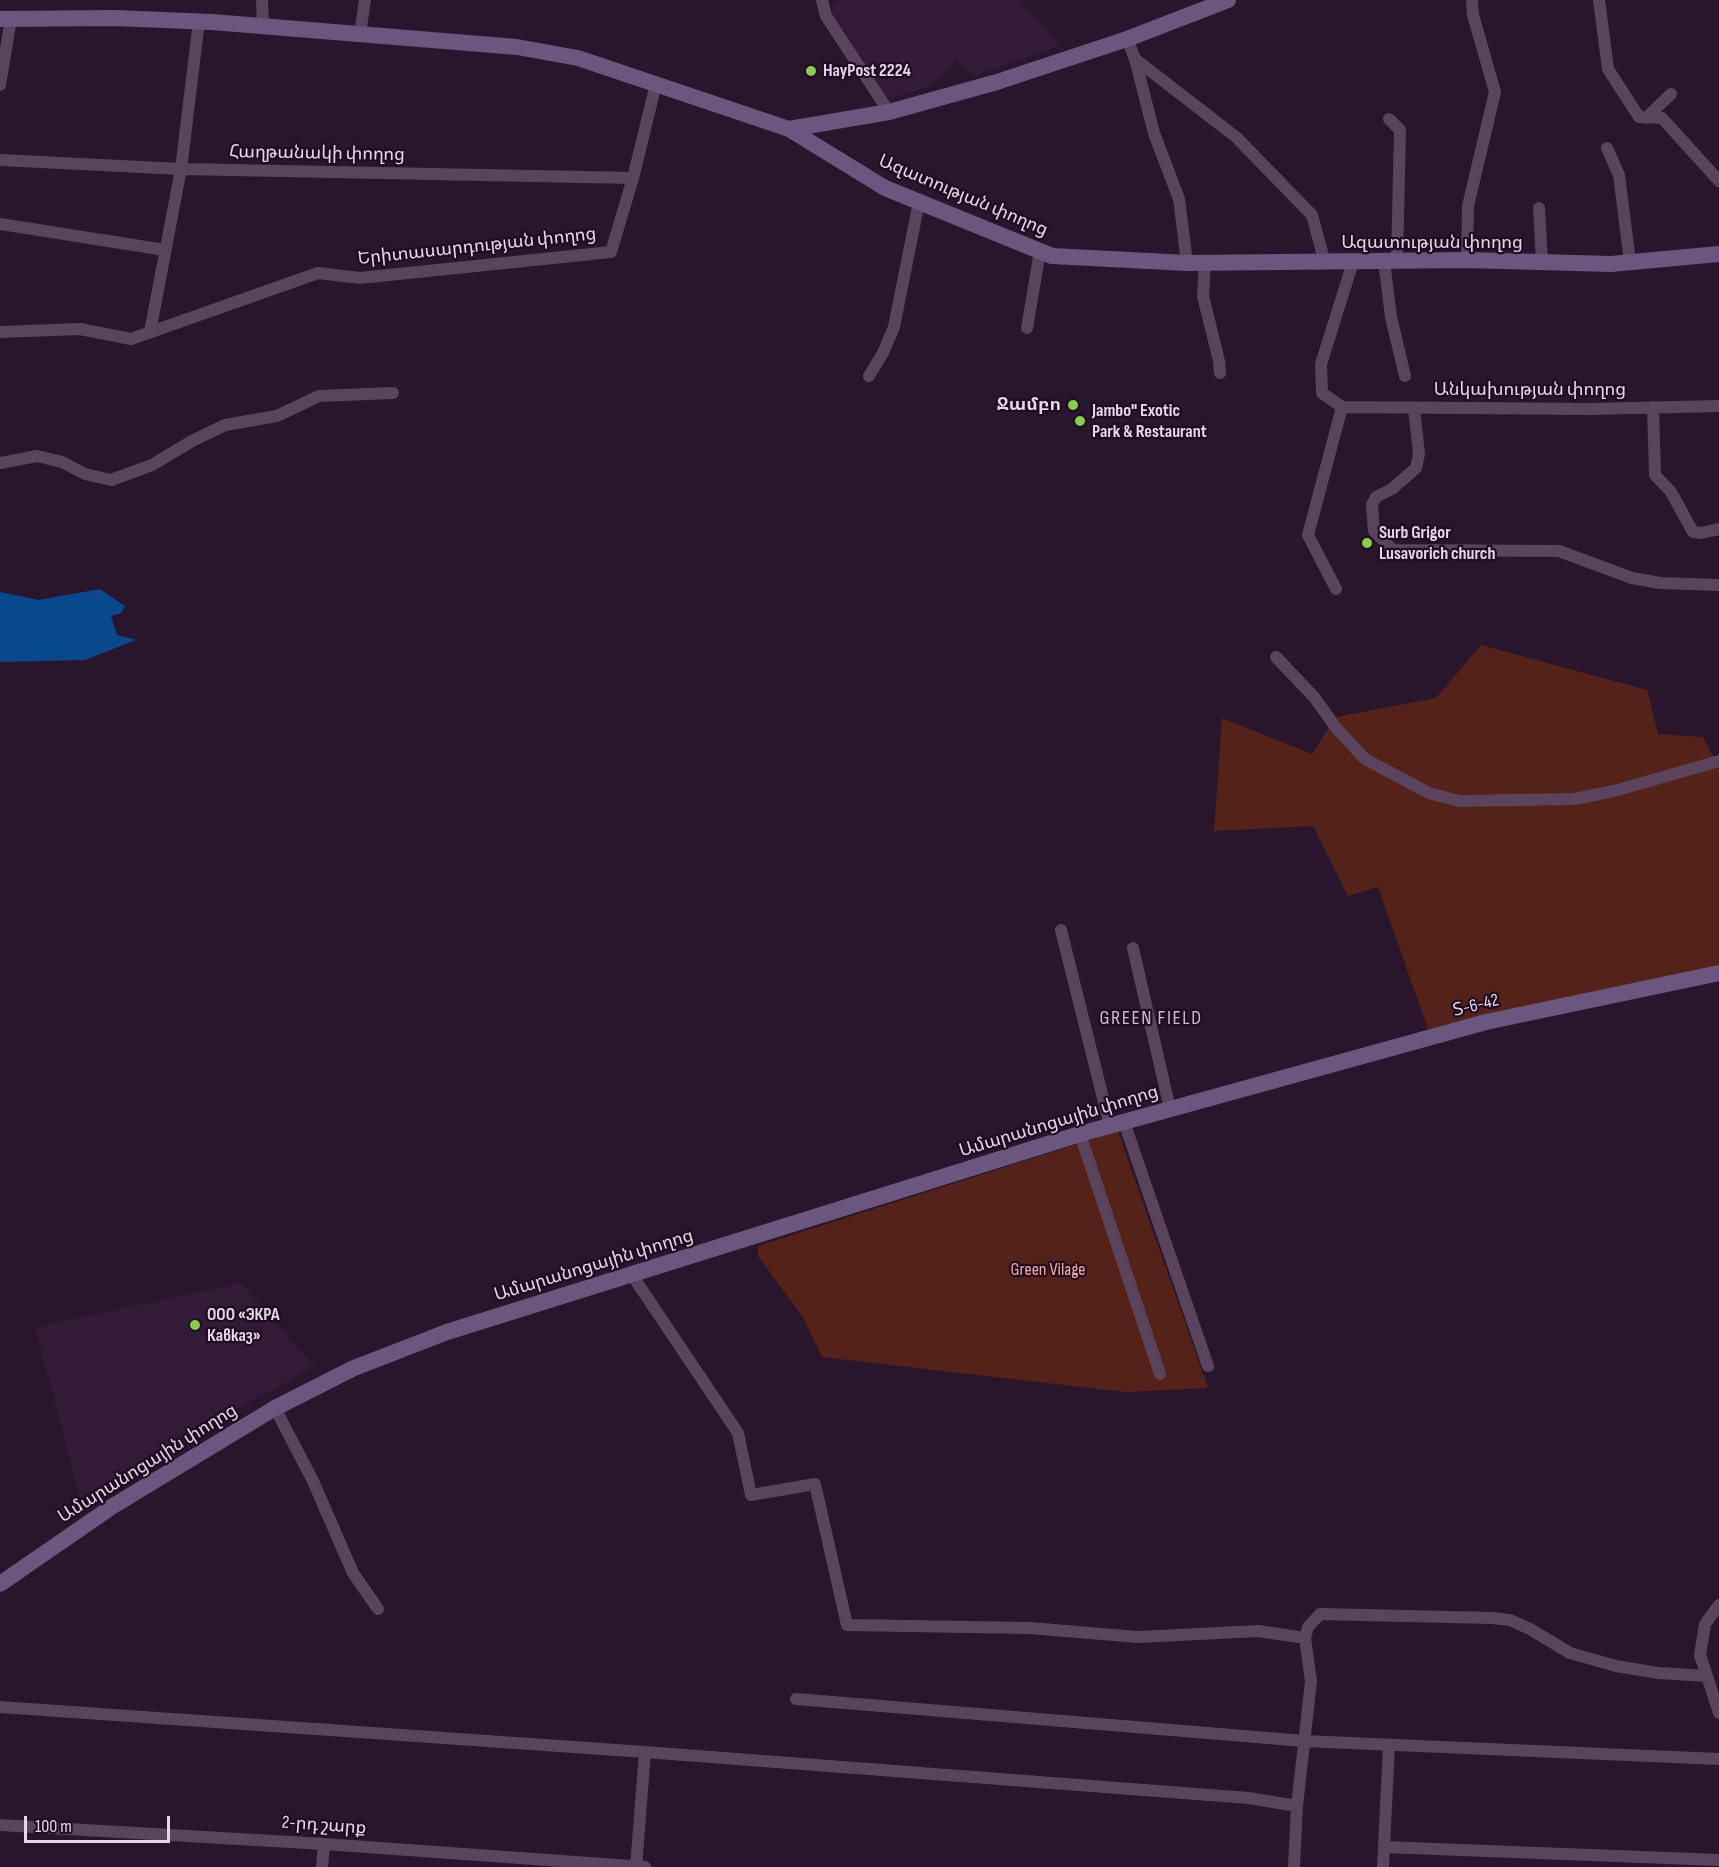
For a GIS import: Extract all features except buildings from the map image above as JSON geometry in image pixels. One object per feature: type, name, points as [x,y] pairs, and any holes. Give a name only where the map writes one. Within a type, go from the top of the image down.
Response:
[{"type":"street","points":[[262,0],[263,26]]},
{"type":"street","points":[[360,34],[365,0]]},
{"type":"street","points":[[822,0],[826,16],[889,112]]},
{"type":"street","points":[[789,129],[889,112],[997,82],[1127,39],[1228,0]]},
{"type":"street","points":[[1467,260],[1468,206],[1495,92],[1473,15],[1472,0]]},
{"type":"street","points":[[1599,0],[1608,69],[1640,117],[1662,118],[1719,181]]},
{"type":"street","name":"Ազատության փողոց","points":[[5,19],[114,18],[199,21],[517,47],[578,58],[789,129],[885,188],[1052,256],[1187,263],[1467,260],[1611,264],[1719,254]]},
{"type":"street","points":[[0,85],[5,19]]},
{"type":"street","points":[[150,332],[181,169],[199,21]]},
{"type":"street","points":[[1127,39],[1136,59],[1154,133],[1179,199],[1187,263]]},
{"type":"street","points":[[1136,59],[1236,137],[1312,215],[1325,263]]},
{"type":"street","points":[[633,178],[656,84]]},
{"type":"street","points":[[1646,118],[1671,93]]},
{"type":"street","points":[[1389,119],[1400,130],[1390,261],[1392,317],[1405,376]]},
{"type":"street","points":[[1607,148],[1619,175],[1630,262]]},
{"type":"street","name":"Հաղթանակի փողոց","points":[[0,160],[181,169],[633,178]]},
{"type":"street","name":"Երիտասարդության փողոց","points":[[0,332],[80,329],[131,339],[318,273],[360,278],[611,252],[633,178]]},
{"type":"street","points":[[868,376],[883,353],[894,327],[919,202]]},
{"type":"street","points":[[1539,208],[1542,262]]},
{"type":"street","points":[[0,224],[165,250]]},
{"type":"street","points":[[1027,328],[1040,251]]},
{"type":"street","points":[[1336,589],[1308,535],[1342,407],[1322,393],[1322,364],[1353,262]]},
{"type":"street","points":[[1204,263],[1203,296],[1220,373]]},
{"type":"street","points":[[0,463],[37,456],[62,462],[85,474],[111,480],[152,465],[192,441],[225,425],[277,416],[319,396],[393,393]]},
{"type":"street","name":"Անկախության փողոց","points":[[1342,407],[1719,406]]},
{"type":"street","points":[[1653,407],[1655,475],[1671,492],[1693,532],[1701,533],[1719,529]]},
{"type":"street","points":[[1414,408],[1419,454],[1416,468],[1392,489],[1377,497],[1372,506],[1374,531],[1394,550],[1559,551],[1644,580],[1660,583],[1719,585]]},
{"type":"street","points":[[1276,657],[1314,697],[1337,729],[1365,759],[1429,793],[1459,801],[1574,799],[1614,791],[1719,761]]},
{"type":"street","points":[[1061,930],[1117,1124],[1208,1366]]},
{"type":"street","points":[[1133,948],[1170,1109]]},
{"type":"street","name":"Տ-6-42","points":[[1246,1088],[1486,1022],[1719,973]]},
{"type":"street","name":"Ամարանոցային փողոց","points":[[0,1584],[113,1506],[275,1408],[354,1368],[447,1332],[1080,1134],[1246,1088]]},
{"type":"street","points":[[1080,1134],[1160,1374]]},
{"type":"street","points":[[632,1275],[738,1433],[751,1495],[815,1484],[847,1625],[1030,1628],[1138,1637],[1258,1631],[1305,1638]]},
{"type":"street","points":[[275,1408],[313,1481],[353,1573],[378,1609]]},
{"type":"street","points":[[1719,1605],[1705,1624],[1700,1655],[1719,1713]]},
{"type":"street","points":[[1294,1867],[1297,1806],[1311,1681],[1305,1638],[1308,1627],[1320,1614],[1510,1620],[1570,1653],[1616,1666],[1658,1673],[1707,1676]]},
{"type":"street","points":[[796,1699],[1304,1741],[1719,1759]]},
{"type":"street","points":[[0,1707],[645,1752],[1249,1798],[1297,1806]]},
{"type":"street","points":[[1383,1867],[1389,1745]]},
{"type":"street","points":[[636,1867],[645,1752]]},
{"type":"street","name":"2-րդ շարք","points":[[0,1825],[324,1844],[645,1867]]},
{"type":"street","points":[[322,1867],[324,1844]]},
{"type":"street","points":[[1384,1847],[1719,1860]]},
{"type":"shaded area","points":[[840,0],[1020,0],[1060,46],[973,76],[956,60],[930,86],[888,99],[831,16],[833,7]]},
{"type":"shaded area","points":[[241,1283],[315,1367],[226,1415],[83,1509],[35,1327]]},
{"type":"green space","points":[[1481,645],[1647,690],[1658,734],[1703,737],[1719,767],[1719,966],[1428,1029],[1378,887],[1348,896],[1313,826],[1214,831],[1222,718],[1312,754],[1336,717],[1436,698]]},
{"type":"green space","name":"Green Vilage","points":[[1118,1131],[1208,1388],[1125,1392],[822,1357],[803,1317],[758,1256],[758,1246]]},
{"type":"water","points":[[100,589],[125,606],[121,613],[111,616],[117,635],[136,640],[85,660],[0,662],[0,592],[39,600]]},
{"type":"place","name":"HayPost 2224","points":[[811,71]]},
{"type":"place","name":"Ջամբո","points":[[1073,405]]},
{"type":"place","name":"Jambo\" Exotic Park & Restaurant","points":[[1080,421]]},
{"type":"place","name":"Surb Grigor Lusavorich church","points":[[1367,543]]},
{"type":"place","name":"ООО «ЭКРА Кавказ»","points":[[195,1325]]},
{"type":"district","name":"GREEN FIELD","points":[[1151,1019]]}]
